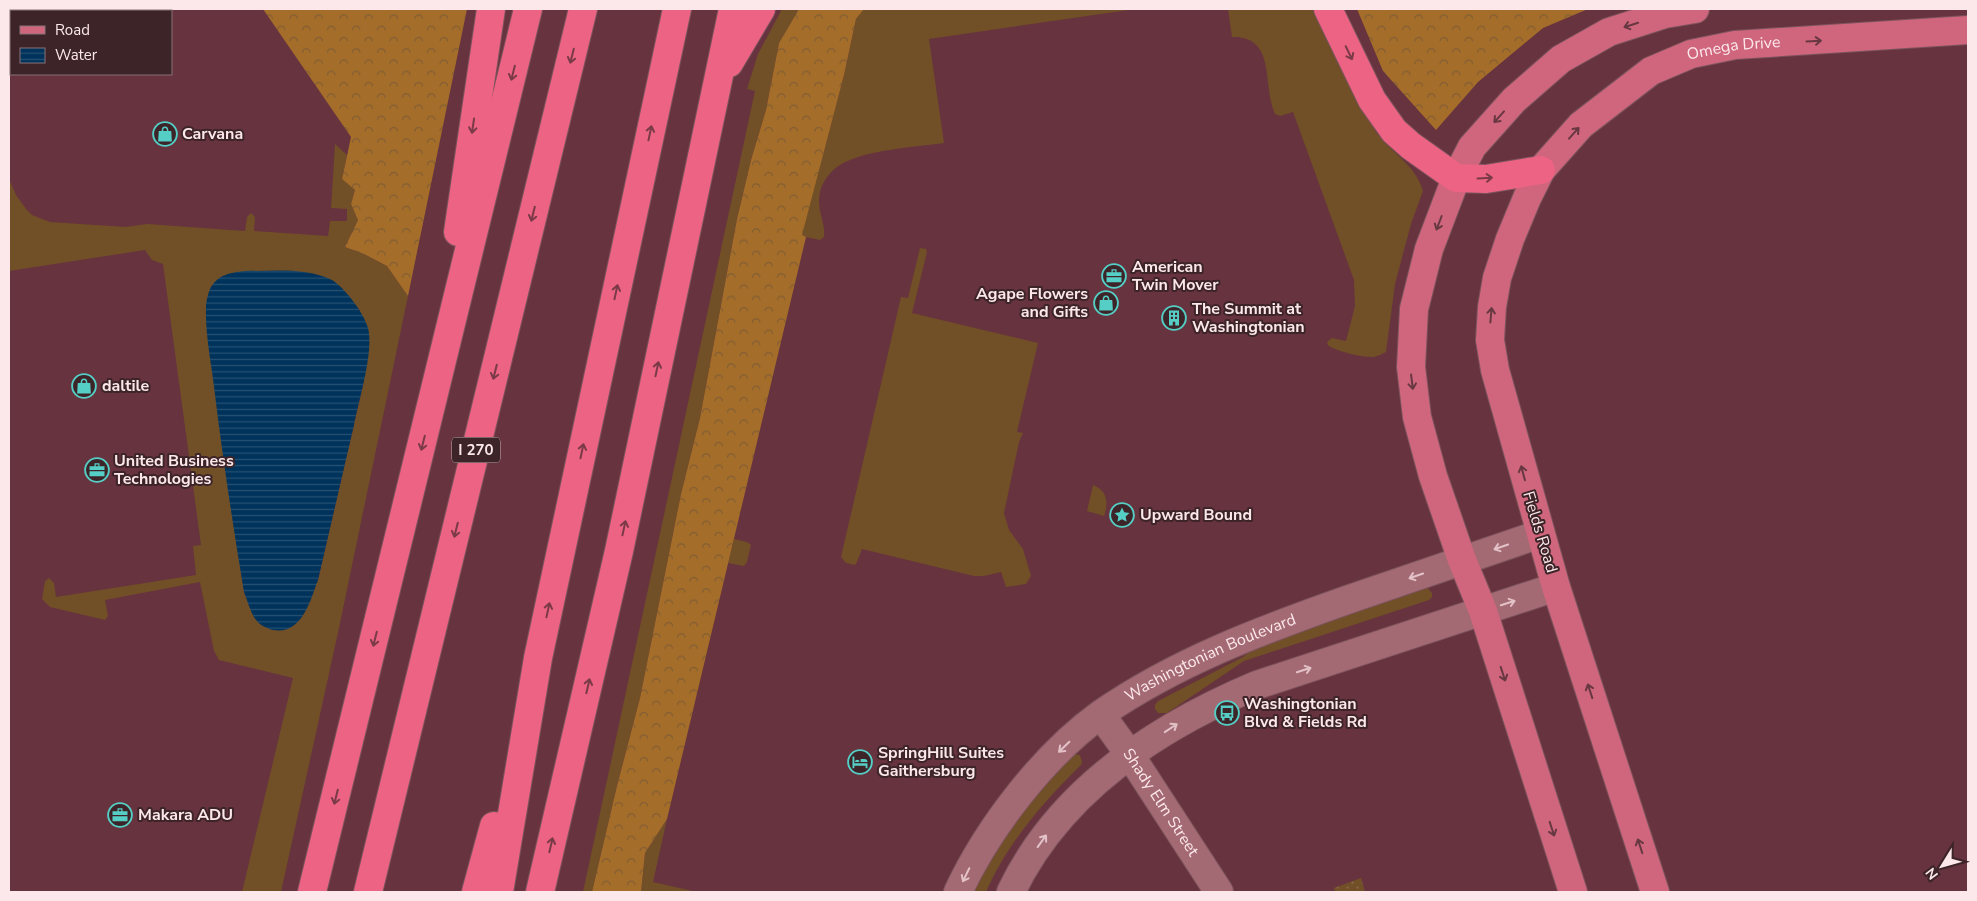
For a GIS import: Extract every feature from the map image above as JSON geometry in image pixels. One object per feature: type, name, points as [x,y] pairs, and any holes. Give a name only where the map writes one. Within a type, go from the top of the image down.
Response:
[{"type":"highway","points":[[435,395],[491,9]]},
{"type":"highway","points":[[312,892],[528,9]]},
{"type":"highway","name":"I 270","points":[[368,892],[583,9]]},
{"type":"highway","points":[[499,892],[538,658],[677,9]]},
{"type":"highway","points":[[540,892],[619,551],[733,9]]},
{"type":"highway","points":[[718,81],[761,9]]},
{"type":"highway","points":[[1328,9],[1372,100],[1394,131],[1411,146],[1456,178],[1486,179],[1541,170]]},
{"type":"highway","points":[[476,892],[538,658]]},
{"type":"main road","points":[[1573,892],[1483,611],[1462,560],[1433,476],[1417,416],[1411,367],[1414,309],[1429,249],[1456,178],[1472,147],[1514,100],[1561,59],[1609,32],[1665,14],[1694,9]]},
{"type":"main road","name":"Omega Drive","points":[[1541,170],[1582,124],[1651,71],[1691,54],[1734,45],[1968,30]]},
{"type":"main road","name":"Fields Road","points":[[1541,170],[1520,214],[1497,278],[1492,307],[1490,340],[1495,370],[1540,534],[1655,892]]},
{"type":"street","name":"Washingtonian Boulevard","points":[[958,892],[968,871],[991,833],[1030,780],[1101,715],[1189,664],[1267,628],[1540,534]]},
{"type":"street","points":[[1011,892],[1022,870],[1043,839],[1078,797],[1130,755],[1182,720],[1218,701],[1257,685],[1556,587]]},
{"type":"street","name":"Shady Elm Street","points":[[1101,715],[1130,755],[1219,892]]},
{"type":"shaded area","points":[[782,9],[799,9],[779,43],[766,110],[751,160],[737,219],[700,418],[681,494],[640,698],[592,892],[583,892],[755,91],[747,89],[758,54]]},
{"type":"shaded area","points":[[864,9],[1135,9],[929,39],[944,143],[862,156],[837,167],[825,180],[820,192],[819,205],[824,226],[824,237],[820,240],[801,236],[844,75],[856,19]]},
{"type":"shaded area","points":[[1228,9],[1313,9],[1350,87],[1376,132],[1409,166],[1420,182],[1423,191],[1411,224],[1395,284],[1386,352],[1380,355],[1370,357],[1357,355],[1335,349],[1327,344],[1332,338],[1346,341],[1355,306],[1354,280],[1293,112],[1280,116],[1275,114],[1271,102],[1266,64],[1262,53],[1256,45],[1246,39],[1232,37]]},
{"type":"shaded area","points":[[335,144],[347,155],[342,179],[355,190],[351,204],[358,220],[345,247],[387,266],[408,296],[339,628],[281,892],[242,892],[293,678],[219,660],[214,651],[200,582],[105,600],[108,616],[105,620],[50,607],[42,599],[45,581],[49,578],[54,583],[56,597],[196,575],[193,546],[201,545],[163,264],[152,260],[145,250],[9,271],[9,179],[16,195],[26,209],[32,215],[50,222],[126,227],[147,224],[245,231],[247,217],[251,213],[255,217],[254,231],[328,236],[330,221],[347,221],[347,209],[331,208]],"holes":[[[333,281],[360,310],[364,381],[318,580],[254,617],[244,592],[218,414]]]},
{"type":"shaded area","points":[[920,248],[926,249],[927,252],[912,313],[1038,343],[1017,432],[1023,433],[1019,442],[1004,513],[1009,530],[1023,549],[1031,576],[1026,584],[1006,587],[1001,572],[974,576],[862,549],[855,565],[846,563],[841,557],[901,297],[908,298]]},
{"type":"shaded area","points":[[1093,485],[1101,490],[1106,498],[1104,516],[1087,511]]},
{"type":"shaded area","points":[[734,539],[751,545],[747,562],[744,566],[728,563]]},
{"type":"shaded area","points":[[1427,587],[1432,593],[1432,597],[1429,600],[1244,661],[1167,713],[1158,713],[1155,709],[1158,701],[1243,657],[1264,641]]},
{"type":"shaded area","points":[[1072,754],[1080,755],[1081,765],[1053,794],[1015,840],[986,892],[970,892],[1014,819]]},
{"type":"shaded area","points":[[667,819],[653,882],[697,892],[641,892],[645,853]]},
{"type":"shaded area","points":[[1361,878],[1365,892],[1335,892],[1334,888]]},
{"type":"green space","points":[[263,9],[467,9],[408,296],[387,266],[345,247],[358,220],[351,204],[355,190],[342,179],[351,137]]},
{"type":"green space","points":[[799,9],[864,9],[856,19],[844,75],[802,235],[806,237],[667,819],[645,853],[641,892],[592,892],[640,698],[681,494],[700,418],[737,219],[751,160],[766,110],[779,43]]},
{"type":"green space","points":[[1357,9],[1588,9],[1543,28],[1478,82],[1436,130],[1383,71]]},
{"type":"water","points":[[245,271],[300,271],[332,280],[348,294],[358,308],[368,328],[368,362],[318,580],[303,615],[298,622],[283,630],[273,630],[258,622],[251,611],[244,592],[208,340],[206,305],[210,289],[221,277]]},
{"type":"place","name":"Carvana","points":[[165,134]]},
{"type":"place","name":"American Twin Mover","points":[[1114,276]]},
{"type":"place","name":"Agape Flowers and Gifts","points":[[1106,303]]},
{"type":"place","name":"The Summit at Washingtonian","points":[[1174,318]]},
{"type":"place","name":"daltile","points":[[84,386]]},
{"type":"place","name":"United Business Technologies","points":[[97,470]]},
{"type":"place","name":"Upward Bound","points":[[1122,515]]},
{"type":"place","name":"Washingtonian Blvd & Fields Rd","points":[[1227,713]]},
{"type":"place","name":"SpringHill Suites Gaithersburg","points":[[860,762]]},
{"type":"place","name":"Makara ADU","points":[[120,815]]}]
